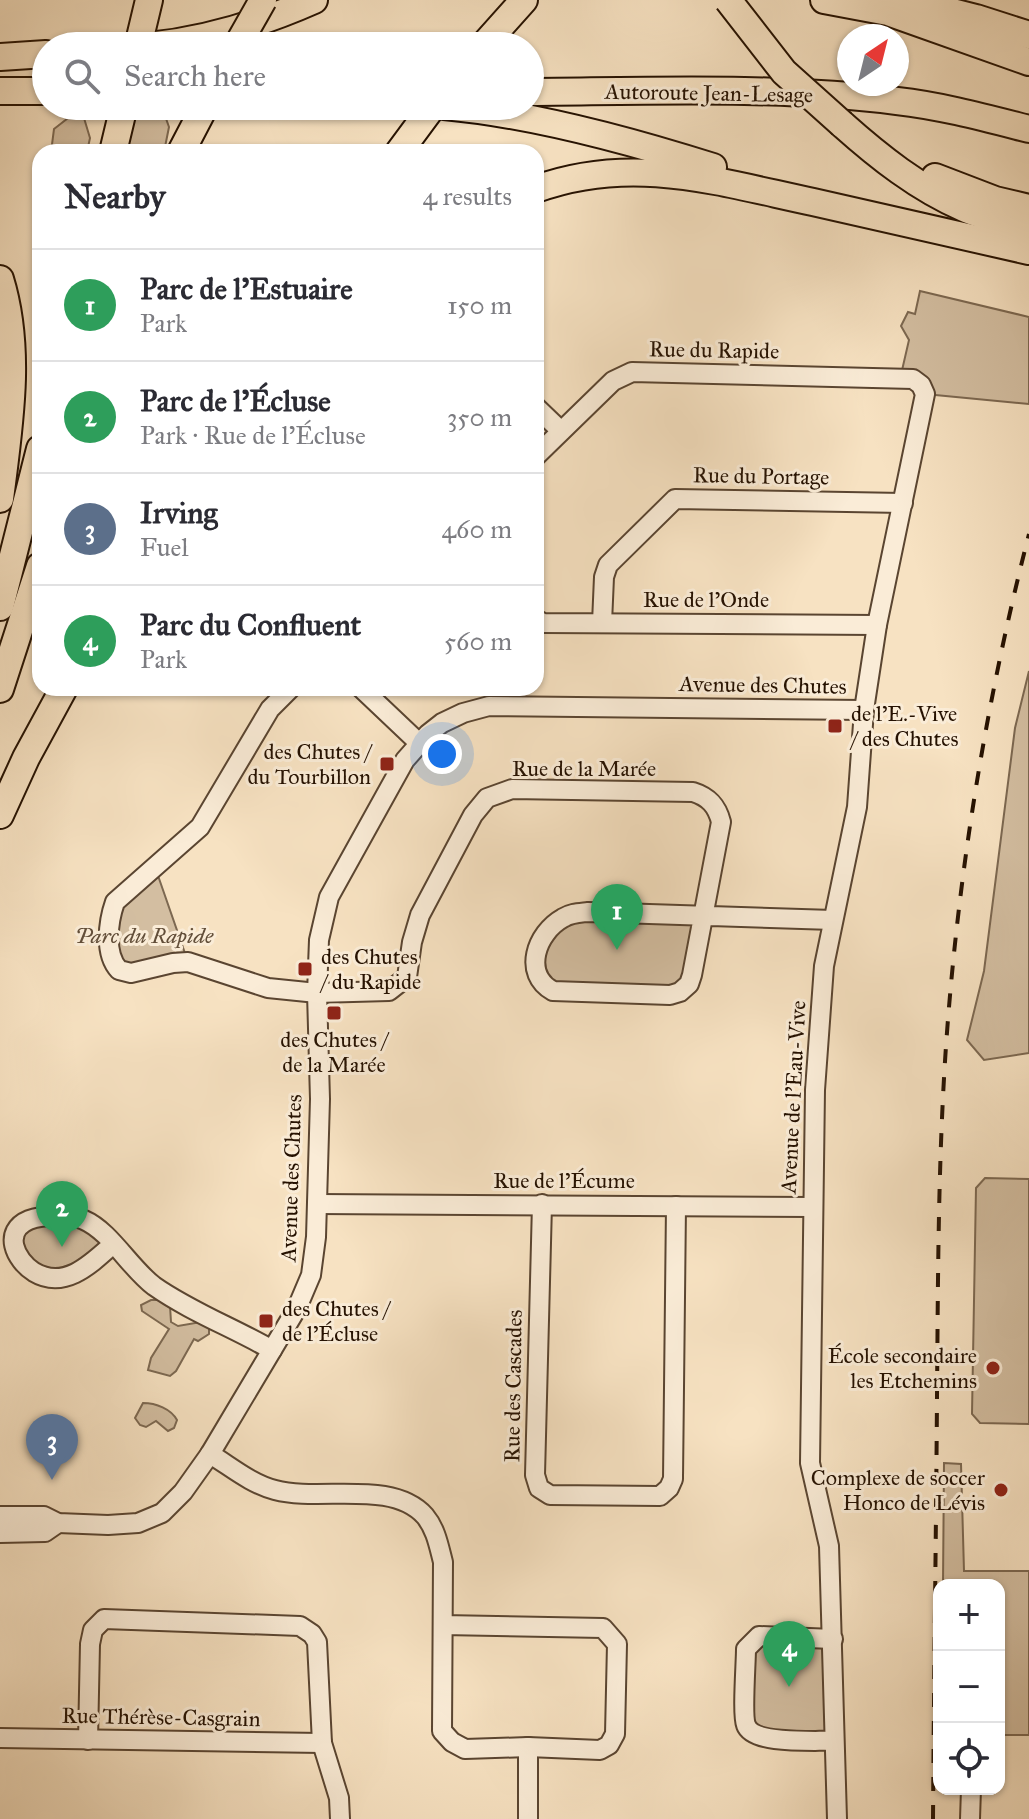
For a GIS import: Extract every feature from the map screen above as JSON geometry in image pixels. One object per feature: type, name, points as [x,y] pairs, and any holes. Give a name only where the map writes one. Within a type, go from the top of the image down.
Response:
[{"type":"highway","points":[[141,32],[149,0]]},
{"type":"highway","points":[[225,32],[264,11],[314,0]]},
{"type":"highway","points":[[487,32],[509,0]]},
{"type":"highway","points":[[495,32],[524,0]]},
{"type":"highway","points":[[728,0],[784,72],[880,157],[923,187],[965,209],[1029,230]]},
{"type":"highway","points":[[824,0],[888,12],[1029,62]]},
{"type":"highway","points":[[904,0],[1029,35]]},
{"type":"highway","points":[[248,32],[264,11]]},
{"type":"highway","points":[[0,57],[32,55]]},
{"type":"highway","points":[[0,91],[32,91]]},
{"type":"highway","name":"Autoroute Jean-Lesage","points":[[544,92],[698,91],[859,97],[901,101],[1029,129]]},
{"type":"highway","points":[[114,144],[120,120]]},
{"type":"highway","points":[[185,144],[198,120]]},
{"type":"highway","points":[[405,144],[423,120]]},
{"type":"highway","points":[[526,120],[651,148],[870,214]]},
{"type":"highway","points":[[842,124],[883,151],[936,178],[995,200],[1029,208]]},
{"type":"highway","points":[[544,187],[607,172],[664,172],[870,214],[1029,251]]},
{"type":"highway","points":[[0,279],[9,322],[12,365],[9,427],[0,499]]},
{"type":"highway","points":[[0,607],[32,481]]},
{"type":"highway","points":[[0,689],[32,591]]},
{"type":"highway","points":[[0,815],[60,696]]},
{"type":"street","name":"Rue du Rapide","points":[[544,448],[613,381],[632,372],[913,379],[921,385]]},
{"type":"street","name":"Avenue de l'Eau-Vive","points":[[837,1819],[829,1546],[810,1463],[811,1207],[815,1090],[824,966],[857,807],[864,710],[877,625],[925,394],[921,385]]},
{"type":"street","points":[[544,415],[561,431]]},
{"type":"street","name":"Rue du Portage","points":[[602,623],[604,577],[608,565],[675,499],[903,503]]},
{"type":"street","name":"Rue de l'Onde","points":[[544,623],[877,625]]},
{"type":"street","points":[[283,696],[270,709],[200,827],[115,902],[111,912],[109,955],[119,970],[131,973],[188,962],[268,988],[317,993]]},
{"type":"street","points":[[369,696],[419,743]]},
{"type":"street","name":"Avenue des Chutes","points":[[0,1516],[44,1516],[58,1523],[138,1523],[162,1513],[183,1492],[210,1454],[297,1308],[311,1275],[317,1204],[319,940],[329,897],[395,775],[419,743],[442,723],[489,706],[864,710]]},
{"type":"street","name":"Rue de la Marée","points":[[317,993],[389,991],[407,977],[420,915],[473,815],[487,798],[512,789],[693,792],[703,795],[718,811],[721,822],[702,916]]},
{"type":"street","points":[[702,916],[692,975],[689,984],[680,992],[670,995],[553,991],[536,977],[534,963],[541,942],[560,919],[573,913],[588,912],[833,920]]},
{"type":"street","name":"Rue de l'Écume","points":[[317,1204],[811,1207]]},
{"type":"street","name":"Rue des Cascades","points":[[542,1204],[535,1475],[539,1488],[550,1495],[660,1496],[673,1479],[676,1206]]},
{"type":"street","points":[[112,1245],[89,1266],[71,1276],[54,1280],[26,1267],[13,1249],[20,1225],[31,1219],[81,1218],[98,1228],[153,1285],[272,1350]]},
{"type":"street","points":[[210,1454],[256,1483],[275,1490],[305,1495],[378,1495],[404,1501],[425,1516],[436,1536],[443,1562],[442,1731],[452,1742],[465,1749],[528,1747],[600,1750],[609,1745],[615,1734],[617,1644],[603,1628],[443,1625]]},
{"type":"street","name":"Avenue des Chutes","points":[[0,1533],[45,1532],[58,1523]]},
{"type":"street","points":[[88,1740],[90,1644],[93,1630],[104,1619],[300,1626],[317,1642],[322,1743],[339,1798],[340,1819]]},
{"type":"street","points":[[833,1639],[759,1636],[752,1642],[746,1649],[745,1724],[753,1734],[765,1738],[834,1741]]},
{"type":"street","name":"Rue Thérèse-Casgrain","points":[[0,1738],[322,1743]]},
{"type":"street","points":[[528,1747],[528,1819]]},
{"type":"street","points":[[970,1819],[971,1795]]},
{"type":"green space","points":[[66,120],[85,120],[89,144],[52,144],[54,129]]},
{"type":"green space","points":[[132,120],[166,120],[169,127],[166,144],[127,144]]},
{"type":"green space","points":[[920,291],[1029,317],[1029,404],[925,394],[900,379],[909,340],[901,326],[908,312],[915,314]]},
{"type":"green space","points":[[1029,671],[1029,1053],[984,1060],[967,1040],[984,971],[1015,728]]},
{"type":"green space","name":"Parc du Rapide","points":[[155,867],[188,962],[119,970],[111,912]]},
{"type":"green space","points":[[702,916],[680,992],[543,985],[541,942],[560,919]]},
{"type":"green space","points":[[985,1178],[1029,1179],[1029,1424],[980,1423],[972,1414],[976,1188]]},
{"type":"green space","points":[[65,1217],[112,1245],[89,1266],[41,1276],[14,1237],[20,1225]]},
{"type":"green space","points":[[160,1300],[170,1306],[171,1322],[178,1326],[201,1322],[209,1327],[209,1334],[198,1341],[194,1339],[170,1376],[148,1370],[151,1358],[169,1329],[142,1311],[141,1305]]},
{"type":"green space","points":[[143,1403],[158,1405],[171,1413],[177,1420],[174,1428],[168,1431],[156,1421],[146,1427],[140,1425],[135,1418]]},
{"type":"green space","points":[[944,1463],[961,1464],[964,1571],[1029,1571],[1029,1735],[1005,1735],[1005,1579],[943,1579]]},
{"type":"green space","points":[[833,1639],[834,1741],[753,1734],[752,1642]]},
{"type":"railway","points":[[933,1819],[939,1222],[946,1046],[958,917],[976,788],[1000,660],[1029,534]]},
{"type":"place","name":"de l'E.-Vive / des Chutes","points":[[835,726]]},
{"type":"place","name":"des Chutes / du Tourbillon","points":[[387,764]]},
{"type":"place","name":"Parc de l'Estuaire","points":[[617,950]]},
{"type":"place","name":"des Chutes / du Rapide","points":[[305,969]]},
{"type":"place","name":"des Chutes / de la Marée","points":[[334,1013]]},
{"type":"place","name":"Parc de l'Écluse","points":[[62,1247]]},
{"type":"place","name":"des Chutes / de l'Écluse","points":[[266,1321]]},
{"type":"place","name":"École secondaire les Etchemins","points":[[993,1368]]},
{"type":"place","name":"Irving","points":[[52,1480]]},
{"type":"place","name":"Complexe de soccer Honco de Lévis","points":[[1001,1490]]},
{"type":"place","name":"Parc du Confluent","points":[[789,1687]]}]
